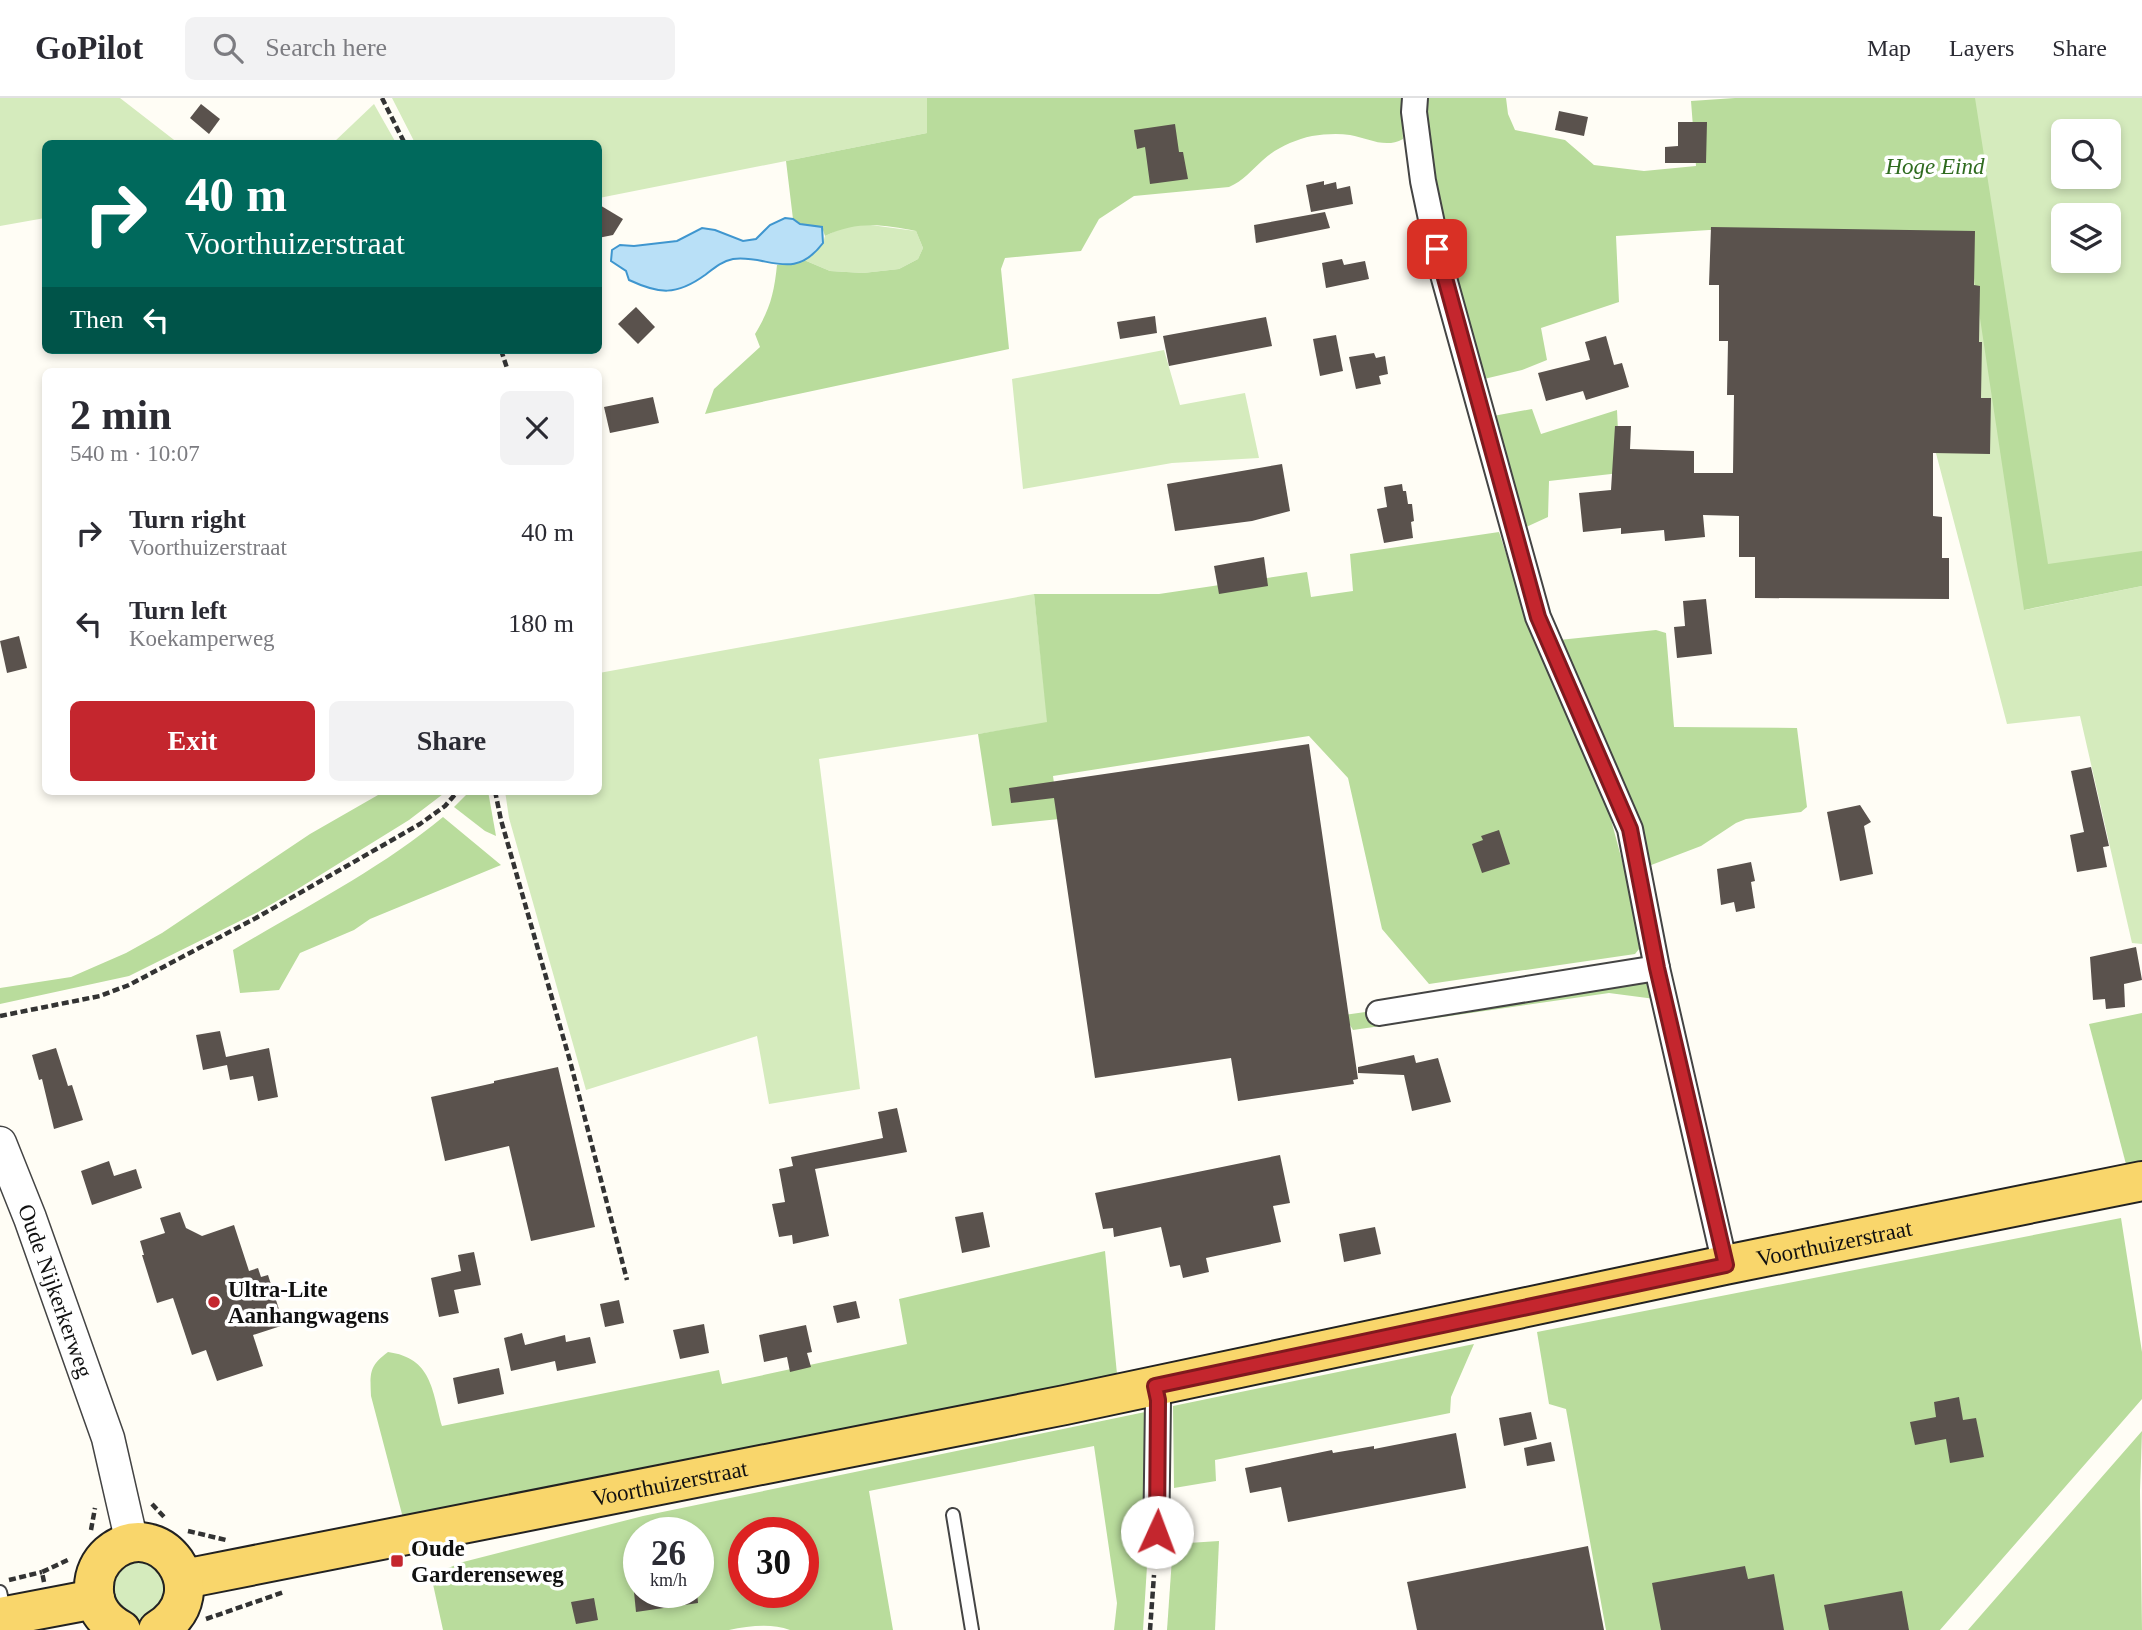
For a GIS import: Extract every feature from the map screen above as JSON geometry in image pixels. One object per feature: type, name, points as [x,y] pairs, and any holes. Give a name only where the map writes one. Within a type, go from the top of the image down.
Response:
[{"type":"main road","name":"Voorthuizerstraat","points":[[184,1579],[237,1588],[1155,1386],[1726,1265],[2142,1181]]},
{"type":"main road","points":[[121,1630],[105,1619],[95,1599],[94,1578],[98,1567],[112,1551],[132,1543],[152,1544],[161,1548],[176,1561],[184,1579],[180,1609],[171,1621],[158,1630]]},
{"type":"main road","points":[[1,1602],[46,1591],[95,1599]]},
{"type":"street","points":[[1415,98],[1414,112],[1423,181],[1445,285],[1538,617],[1630,829],[1657,968],[1726,1265]]},
{"type":"street","points":[[1379,1013],[1657,968]]},
{"type":"street","name":"Oude Nijkerkerweg","points":[[0,1143],[30,1218],[108,1438],[132,1543]]},
{"type":"street","points":[[1155,1386],[1158,1400],[1156,1553]]},
{"type":"lane","points":[[953,1515],[972,1630]]},
{"type":"path","points":[[382,98],[403,140]]},
{"type":"path","points":[[0,1016],[100,996],[129,985],[256,918],[420,824],[445,806],[455,795]]},
{"type":"path","points":[[496,795],[570,1061],[627,1280]]},
{"type":"path","points":[[148,1498],[169,1521]]},
{"type":"path","points":[[89,1536],[95,1506]]},
{"type":"path","points":[[178,1526],[187,1531],[226,1539],[237,1588],[214,1615],[199,1623]]},
{"type":"path","points":[[1150,1630],[1156,1553]]},
{"type":"path","points":[[1,1602],[46,1591],[74,1555]]},
{"type":"green space","points":[[0,98],[120,98],[174,140],[42,140],[42,219],[0,226]]},
{"type":"green space","points":[[392,98],[927,98],[927,133],[602,197],[602,140],[413,140]]},
{"type":"green space","points":[[927,98],[1401,98],[1403,139],[1390,143],[1376,142],[1341,134],[1305,138],[1274,152],[1229,187],[1134,196],[1099,219],[1081,251],[1005,258],[1001,269],[1009,349],[705,414],[714,389],[760,347],[755,334],[771,301],[777,265],[804,260],[830,271],[863,273],[899,269],[918,259],[923,248],[916,231],[869,225],[836,231],[825,236],[822,227],[800,224],[793,219],[786,161],[927,133]]},
{"type":"green space","name":"Hoge Eind","points":[[1425,98],[1506,98],[1508,114],[1515,130],[1565,140],[1594,165],[1644,171],[1696,166],[1691,101],[1735,98],[1975,98],[2048,564],[2142,551],[2142,586],[2024,610],[1967,232],[1709,230],[1616,236],[1619,302],[1541,328],[1547,360],[1522,370],[1484,379],[1432,174]]},
{"type":"green space","name":"Hoge Eind","points":[[1849,98],[2142,98],[2142,579],[2048,565],[2025,610],[2142,586],[2142,944],[2132,943],[2080,716],[2007,724],[1878,232]]},
{"type":"green space","points":[[374,104],[394,140],[336,140]]},
{"type":"green space","points":[[863,224],[916,231],[923,248],[918,259],[899,269],[863,273],[830,271],[804,260],[820,247],[825,236],[844,227]]},
{"type":"green space","points":[[1164,350],[1180,405],[1245,393],[1259,458],[1172,463],[1023,489],[1012,379]]},
{"type":"green space","points":[[1532,409],[1541,434],[1617,410],[1620,473],[1549,481],[1548,517],[1524,528],[1493,416]]},
{"type":"green space","points":[[1499,532],[1537,648],[1609,812],[1644,943],[1635,954],[1429,984],[1382,929],[1348,778],[1309,736],[1053,776],[1059,819],[992,826],[978,734],[1047,722],[1034,594],[1159,594],[1307,572],[1311,597],[1353,591],[1350,554]]},
{"type":"green space","points":[[1034,594],[1048,723],[819,759],[860,1089],[769,1104],[757,1036],[586,1090],[509,818],[506,795],[602,795],[602,672]]},
{"type":"green space","points":[[1656,630],[1666,633],[1674,727],[1797,728],[1807,807],[1801,812],[1746,819],[1701,846],[1646,867],[1559,640]]},
{"type":"green space","points":[[378,795],[442,795],[409,820],[258,912],[129,976],[0,1004],[0,988],[71,977],[126,953],[162,933],[310,834]]},
{"type":"green space","points":[[466,795],[489,795],[496,836],[485,831],[454,807]]},
{"type":"green space","points":[[443,817],[501,865],[370,919],[354,930],[300,953],[279,990],[240,993],[233,950],[368,871]]},
{"type":"green space","points":[[1651,972],[1655,999],[1609,993],[1353,1030],[1344,1015]]},
{"type":"green space","points":[[2142,1013],[2142,1165],[2127,1168],[2089,1024]]},
{"type":"green space","points":[[2121,1218],[2142,1352],[2142,1399],[1940,1630],[1606,1630],[1566,1409],[1549,1404],[1537,1332]]},
{"type":"green space","points":[[1105,1251],[1117,1374],[403,1518],[371,1396],[372,1371],[388,1352],[403,1355],[422,1369],[432,1388],[442,1426],[719,1370],[722,1384],[907,1344],[899,1299]]},
{"type":"green space","points":[[1474,1344],[1451,1397],[1450,1413],[1215,1460],[1216,1481],[1174,1488],[1173,1406]]},
{"type":"green space","points":[[1150,1411],[1151,1502],[1143,1630],[1114,1630],[1117,1603],[1094,1446],[869,1491],[893,1630],[790,1630],[752,1626],[729,1630],[443,1630],[431,1575],[463,1562],[623,1521],[623,1608],[714,1608],[714,1517],[639,1517]]},
{"type":"green space","points":[[2142,1431],[2142,1630],[1968,1630]]},
{"type":"green space","points":[[1219,1541],[1215,1630],[1167,1630],[1173,1544]]},
{"type":"green space","points":[[122,1560],[158,1562],[171,1592],[143,1620],[124,1617],[106,1587]]},
{"type":"water","points":[[785,218],[800,224],[822,227],[823,243],[801,262],[779,264],[733,259],[685,287],[667,291],[649,288],[629,280],[626,271],[611,261],[612,250],[620,245],[677,241],[702,228],[743,241],[756,239],[770,225]]},
{"type":"building","points":[[201,104],[220,119],[209,134],[190,118]]},
{"type":"building","points":[[1559,111],[1588,117],[1584,136],[1555,130]]},
{"type":"building","points":[[1678,122],[1707,122],[1706,163],[1665,163],[1665,147],[1678,146]]},
{"type":"building","points":[[1175,124],[1179,152],[1183,152],[1188,179],[1150,184],[1145,147],[1137,149],[1134,130]]},
{"type":"building","points":[[1324,181],[1324,185],[1336,182],[1337,189],[1350,186],[1353,204],[1311,212],[1306,185]]},
{"type":"building","points":[[602,206],[623,219],[613,235],[602,237]]},
{"type":"building","points":[[1325,212],[1330,228],[1256,243],[1254,225]]},
{"type":"building","points":[[1711,227],[1975,231],[1974,285],[1980,286],[1981,398],[1991,398],[1990,454],[1933,453],[1933,516],[1942,517],[1942,558],[1949,558],[1949,599],[1755,598],[1755,557],[1739,557],[1739,516],[1703,515],[1705,537],[1665,541],[1664,530],[1621,534],[1621,528],[1583,532],[1579,493],[1611,490],[1615,426],[1631,426],[1630,449],[1694,451],[1694,473],[1733,473],[1734,395],[1727,395],[1728,341],[1719,341],[1719,285],[1709,285]]},
{"type":"building","points":[[1342,259],[1344,265],[1365,261],[1369,279],[1326,288],[1322,263]]},
{"type":"building","points":[[636,307],[655,327],[638,344],[618,324]]},
{"type":"building","points":[[1155,316],[1157,333],[1120,339],[1117,322]]},
{"type":"building","points":[[1266,317],[1272,346],[1169,366],[1163,336]]},
{"type":"building","points":[[1336,335],[1343,371],[1320,376],[1313,339]]},
{"type":"building","points":[[1606,336],[1614,365],[1622,363],[1629,387],[1586,400],[1583,391],[1546,401],[1538,373],[1590,360],[1585,342]]},
{"type":"building","points":[[1374,353],[1376,358],[1385,356],[1388,374],[1379,376],[1381,384],[1356,389],[1349,357]]},
{"type":"building","points":[[653,397],[659,423],[610,433],[604,407]]},
{"type":"building","points":[[1282,464],[1290,511],[1252,521],[1175,531],[1167,484]]},
{"type":"building","points":[[1402,484],[1408,504],[1412,504],[1413,538],[1384,543],[1377,509],[1387,507],[1384,487]]},
{"type":"building","points":[[1264,557],[1268,586],[1219,594],[1214,566]]},
{"type":"building","points":[[1706,599],[1712,654],[1677,658],[1674,627],[1685,626],[1683,601]]},
{"type":"building","points":[[19,636],[27,668],[7,673],[0,641]]},
{"type":"building","points":[[1309,744],[1358,1079],[1353,1080],[1354,1084],[1238,1101],[1231,1058],[1095,1078],[1054,798],[1011,803],[1009,788]]},
{"type":"building","points":[[2091,767],[2109,846],[2103,847],[2107,867],[2077,872],[2070,835],[2084,832],[2071,771]]},
{"type":"building","points":[[1860,805],[1871,822],[1864,826],[1873,874],[1840,881],[1827,812]]},
{"type":"building","points":[[1499,830],[1510,864],[1482,873],[1472,844],[1483,840],[1481,836]]},
{"type":"building","points":[[1751,862],[1755,881],[1751,882],[1755,908],[1736,912],[1734,902],[1721,905],[1717,869]]},
{"type":"building","points":[[2136,947],[2142,980],[2124,984],[2125,1007],[2106,1009],[2105,999],[2093,1000],[2090,957]]},
{"type":"building","points":[[220,1031],[226,1057],[269,1048],[278,1097],[258,1101],[253,1076],[230,1080],[227,1065],[203,1070],[196,1035]]},
{"type":"building","points":[[56,1048],[68,1086],[72,1085],[83,1120],[54,1129],[42,1079],[39,1080],[32,1055]]},
{"type":"building","points":[[1414,1055],[1416,1063],[1438,1058],[1451,1102],[1412,1111],[1404,1075],[1358,1073],[1358,1067]]},
{"type":"building","points":[[558,1067],[595,1227],[531,1241],[509,1146],[445,1161],[431,1097]]},
{"type":"building","points":[[897,1108],[907,1152],[815,1169],[829,1236],[793,1244],[792,1235],[779,1237],[772,1204],[785,1202],[779,1169],[793,1166],[791,1157],[883,1138],[878,1112]]},
{"type":"building","points":[[1280,1155],[1290,1203],[1273,1206],[1281,1242],[1206,1258],[1209,1272],[1183,1278],[1180,1265],[1170,1267],[1161,1227],[1114,1237],[1113,1228],[1103,1229],[1095,1193]]},
{"type":"building","points":[[109,1161],[114,1176],[136,1169],[142,1188],[92,1205],[81,1171]]},
{"type":"building","points":[[180,1212],[186,1228],[202,1236],[234,1225],[249,1271],[258,1268],[261,1277],[268,1275],[284,1325],[253,1335],[263,1366],[217,1381],[206,1350],[192,1355],[173,1298],[157,1303],[140,1241],[165,1233],[160,1218]]},
{"type":"building","points":[[983,1212],[990,1247],[962,1253],[955,1217]]},
{"type":"building","points":[[1375,1227],[1381,1254],[1344,1262],[1339,1234]]},
{"type":"building","points":[[474,1252],[481,1285],[454,1290],[459,1313],[439,1317],[431,1278],[461,1271],[458,1255]]},
{"type":"building","points":[[619,1300],[624,1323],[605,1327],[600,1304]]},
{"type":"building","points":[[856,1301],[860,1318],[837,1323],[833,1306]]},
{"type":"building","points":[[704,1324],[709,1353],[680,1359],[673,1330]]},
{"type":"building","points":[[806,1325],[812,1352],[807,1353],[811,1367],[790,1372],[787,1357],[764,1362],[759,1335]]},
{"type":"building","points":[[522,1333],[525,1345],[565,1335],[566,1342],[590,1337],[596,1363],[557,1371],[555,1361],[511,1371],[504,1338]]},
{"type":"building","points":[[499,1368],[504,1394],[458,1404],[453,1378]]},
{"type":"building","points":[[1959,1397],[1963,1420],[1976,1418],[1984,1457],[1950,1463],[1946,1439],[1915,1445],[1910,1422],[1936,1417],[1934,1402]]},
{"type":"building","points":[[1531,1412],[1537,1439],[1504,1446],[1499,1418]]},
{"type":"building","points":[[1456,1433],[1466,1488],[1288,1522],[1281,1487],[1250,1493],[1245,1468],[1332,1450],[1333,1453],[1374,1446],[1374,1449]]},
{"type":"building","points":[[1551,1442],[1555,1461],[1527,1466],[1524,1448]]},
{"type":"building","points":[[1588,1546],[1604,1630],[1417,1630],[1407,1582]]},
{"type":"building","points":[[1745,1566],[1748,1579],[1774,1574],[1784,1630],[1661,1630],[1652,1583]]},
{"type":"building","points":[[1902,1591],[1909,1630],[1829,1630],[1824,1605]]},
{"type":"building","points":[[594,1598],[598,1620],[576,1624],[571,1602]]},
{"type":"building","points":[[636,1608],[664,1608],[636,1612]]},
{"type":"place","name":"Ultra-Lite Aanhangwagens","points":[[214,1302]]},
{"type":"place","name":"Oude Garderenseweg","points":[[397,1561]]},
{"type":"route","points":[[1157,1532],[1158,1400],[1155,1386],[1726,1265],[1657,968],[1630,829],[1538,617],[1437,249]]}]
